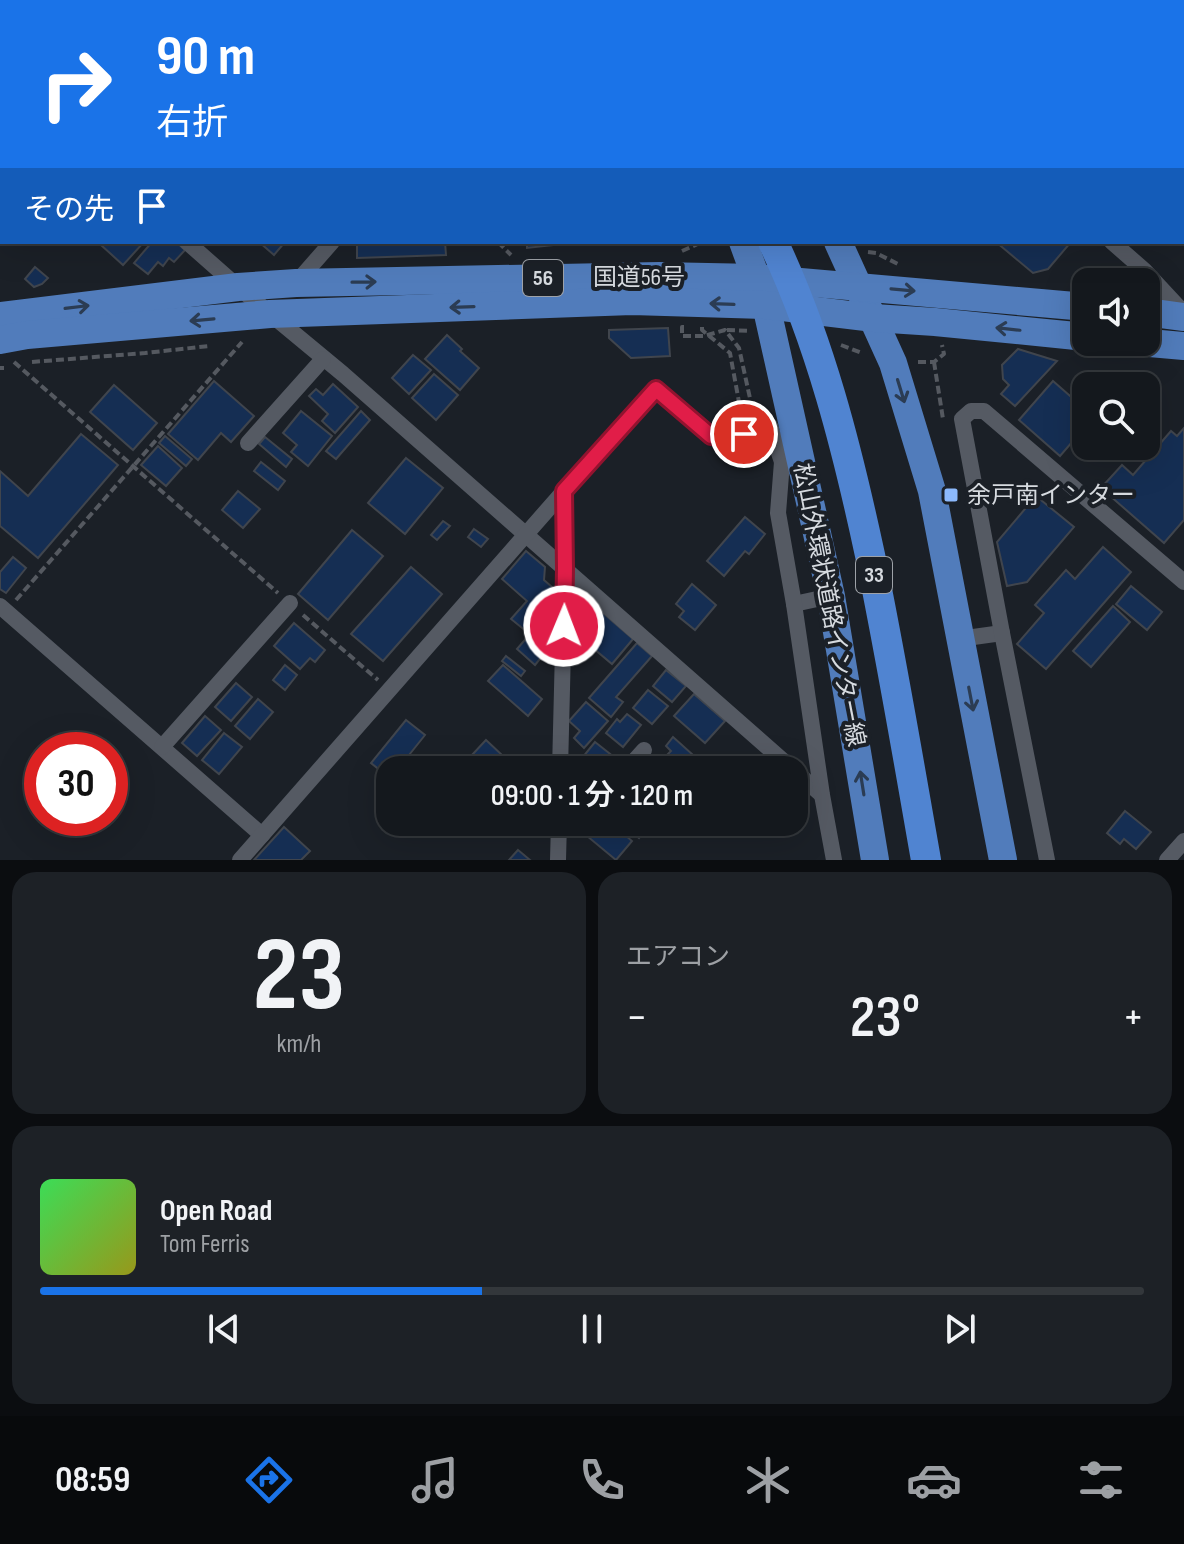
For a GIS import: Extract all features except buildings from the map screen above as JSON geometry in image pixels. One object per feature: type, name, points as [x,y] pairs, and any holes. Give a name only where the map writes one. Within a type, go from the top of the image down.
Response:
[{"type":"highway","name":"松山外環状道路インター線","points":[[744,244],[766,305],[831,596],[875,860]]},
{"type":"highway","name":"33","points":[[774,244],[796,296],[829,391],[854,480],[926,860]]},
{"type":"highway","points":[[849,245],[858,286],[893,363],[932,491],[1003,860]]},
{"type":"highway","name":"国道56号","points":[[0,316],[238,287],[296,283],[659,276],[757,278],[1072,306]]},
{"type":"highway","name":"国道56号","points":[[6,349],[27,335],[270,314],[632,301],[766,305],[1072,336]]},
{"type":"highway","points":[[1160,313],[1184,315]]},
{"type":"highway","points":[[1160,344],[1184,346]]},
{"type":"street","points":[[189,244],[343,374],[822,795]]},
{"type":"street","points":[[296,283],[330,244]]},
{"type":"street","points":[[1114,244],[1144,270],[1184,315]]},
{"type":"street","points":[[248,443],[323,359]]},
{"type":"street","points":[[240,860],[656,389],[711,436],[727,437],[770,426],[782,462],[778,513],[834,860]]},
{"type":"street","points":[[1047,860],[962,419],[971,411],[984,411],[1184,582]]},
{"type":"street","points":[[560,756],[564,491]]},
{"type":"street","points":[[794,604],[831,596]]},
{"type":"street","points":[[162,747],[290,603]]},
{"type":"street","points":[[3,609],[262,835]]},
{"type":"street","points":[[959,639],[1002,633]]},
{"type":"street","points":[[639,756],[644,750]]},
{"type":"street","points":[[558,860],[559,836]]},
{"type":"street","points":[[1167,860],[1184,841]]},
{"type":"path","points":[[500,244],[516,259]]},
{"type":"path","points":[[849,245],[907,267]]},
{"type":"path","points":[[849,245],[876,253]]},
{"type":"path","points":[[682,327],[682,336],[725,330]]},
{"type":"path","points":[[3,609],[249,334]]},
{"type":"path","points":[[705,334],[730,353],[739,402],[753,412]]},
{"type":"path","points":[[238,342],[253,340]]},
{"type":"path","points":[[32,362],[222,344]]},
{"type":"path","points":[[6,349],[134,466],[389,689]]},
{"type":"place","name":"余戸南インター","points":[[951,495]]},
{"type":"route","points":[[564,626],[564,491],[656,389],[711,436],[744,434]]}]
